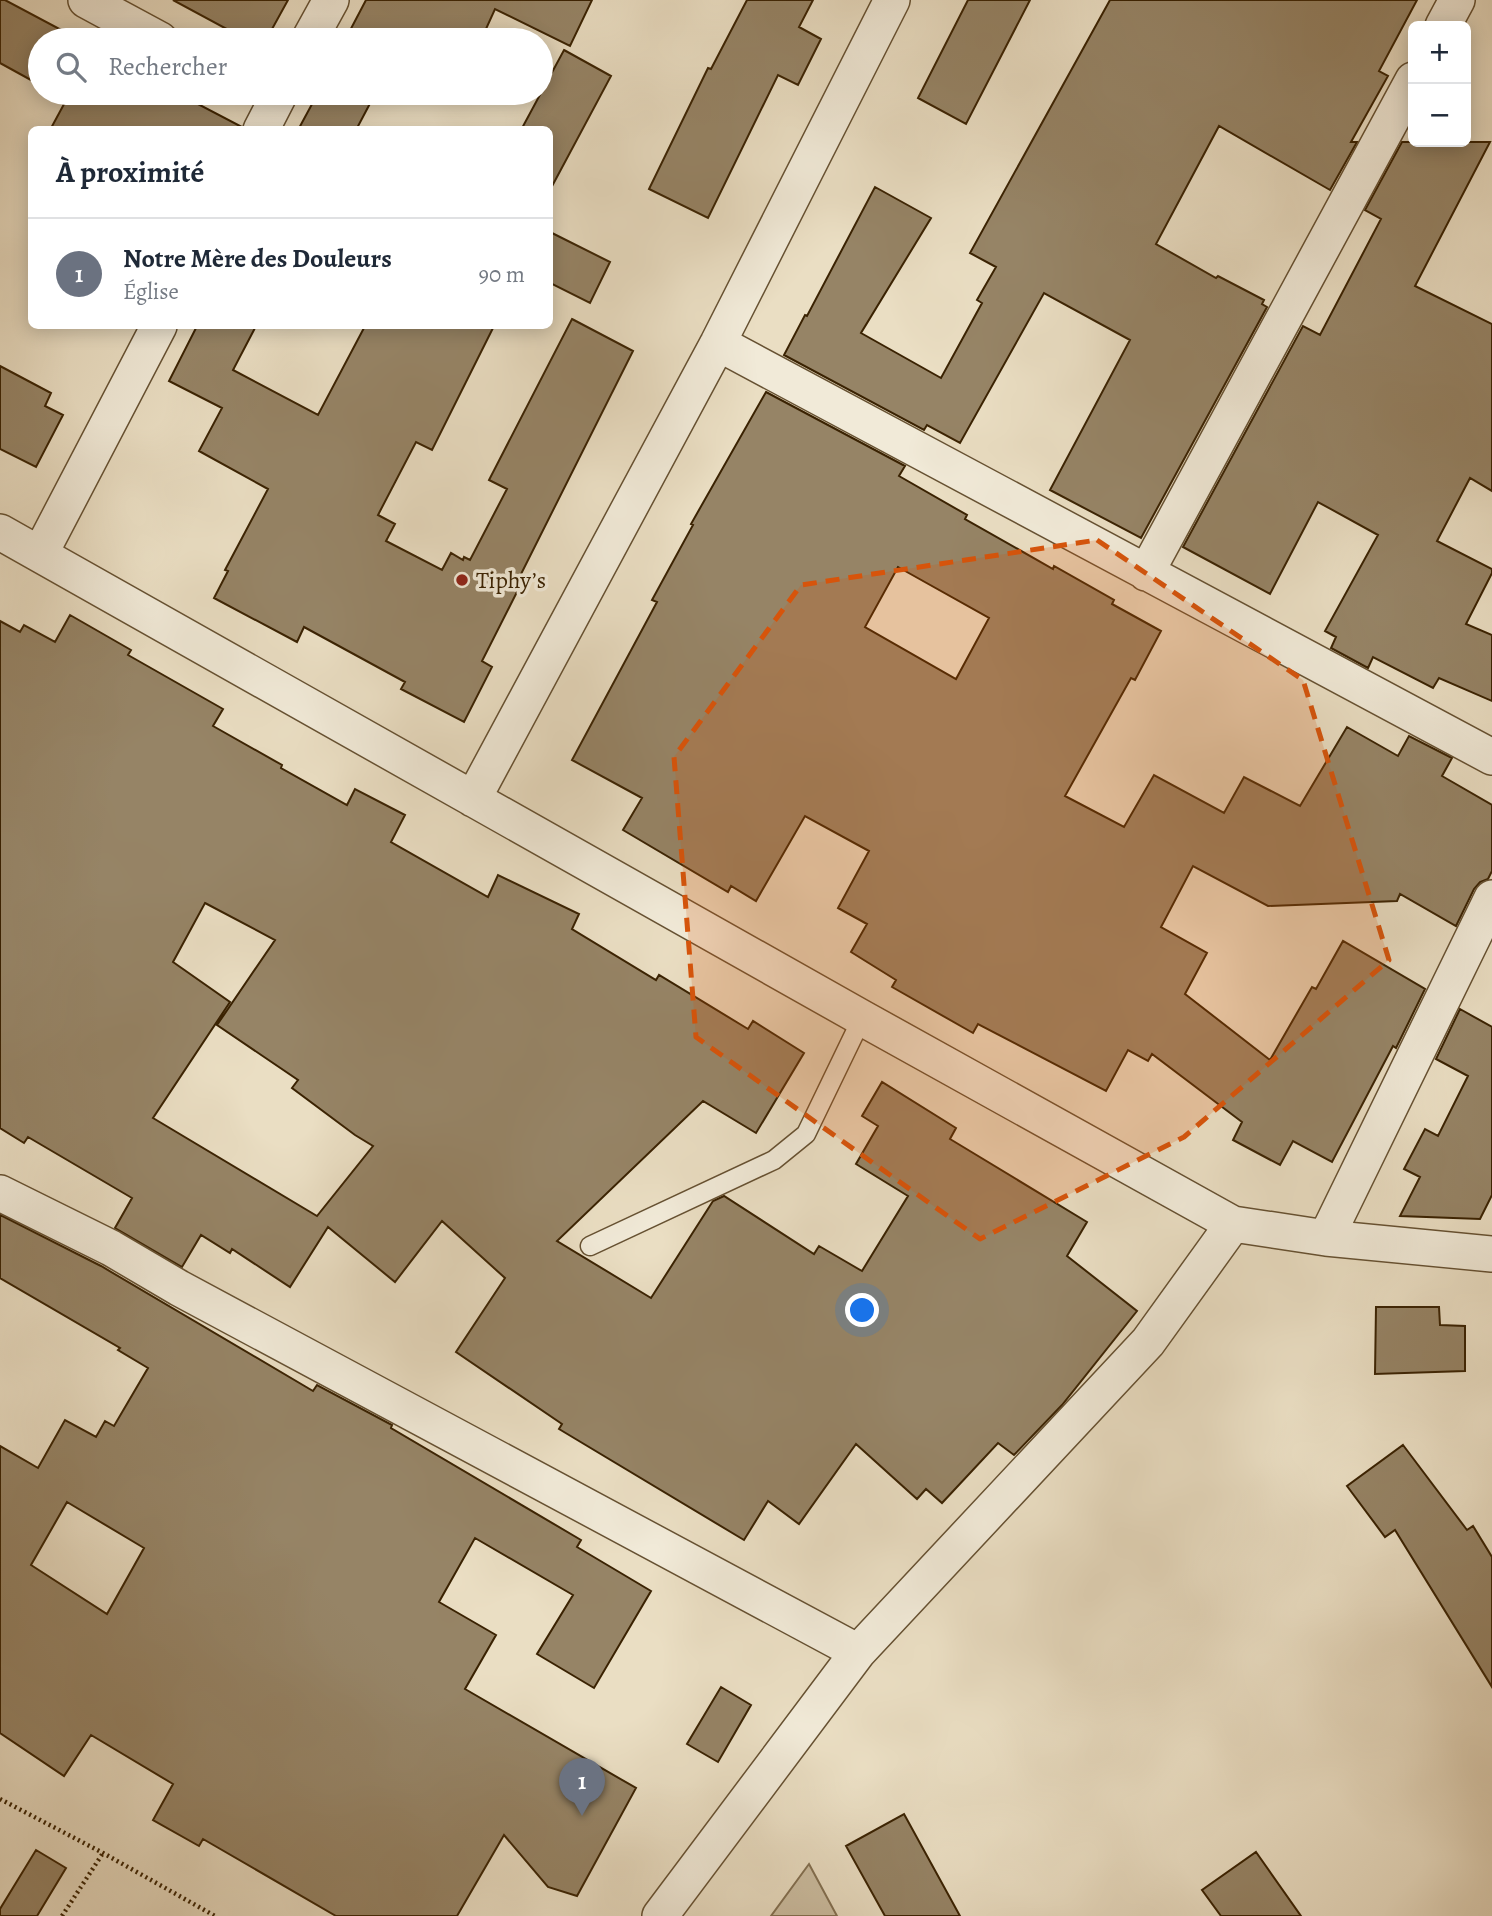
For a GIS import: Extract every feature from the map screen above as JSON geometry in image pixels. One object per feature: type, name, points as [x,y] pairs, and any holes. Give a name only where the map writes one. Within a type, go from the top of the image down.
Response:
[{"type":"street","points":[[86,0],[138,28]]},
{"type":"street","points":[[316,28],[331,0]]},
{"type":"street","points":[[472,799],[718,343],[892,0]]},
{"type":"street","points":[[1446,21],[1457,0]]},
{"type":"street","points":[[1146,573],[1411,84]]},
{"type":"street","points":[[40,554],[157,329]]},
{"type":"street","points":[[718,343],[1492,757]]},
{"type":"street","points":[[0,532],[1233,1224],[1326,1238],[1492,1254]]},
{"type":"street","points":[[1326,1238],[1492,898]]},
{"type":"street","points":[[0,1193],[111,1248],[179,1288],[858,1652]]},
{"type":"street","points":[[660,1916],[858,1652],[1148,1342],[1233,1224]]},
{"type":"lane","points":[[590,1246],[774,1160],[806,1134],[862,1018]]},
{"type":"path","points":[[0,1799],[215,1916]]},
{"type":"path","points":[[62,1916],[103,1853]]},
{"type":"highlighted area","points":[[1097,540],[1303,680],[1389,960],[1184,1137],[980,1239],[696,1037],[674,757],[801,585]]},
{"type":"shaded area","points":[[809,1864],[837,1916],[771,1916]]},
{"type":"building","points":[[0,0],[5,0],[58,28],[28,28],[28,78],[0,63]]},
{"type":"building","points":[[173,0],[288,0],[273,28],[225,28]]},
{"type":"building","points":[[366,0],[592,0],[570,46],[553,38],[553,28],[534,28],[495,9],[486,28],[351,28]]},
{"type":"building","points":[[747,0],[813,0],[799,27],[821,39],[798,85],[778,75],[708,218],[649,189],[708,68],[711,69]]},
{"type":"building","points":[[968,0],[1030,0],[966,124],[918,98]]},
{"type":"building","points":[[1110,0],[1417,0],[1379,71],[1388,76],[1351,142],[1357,142],[1330,190],[1219,126],[1156,244],[1216,278],[1218,276],[1264,300],[1262,304],[1267,307],[1141,538],[1050,490],[1130,340],[1044,293],[960,443],[927,425],[924,430],[784,355],[875,187],[931,218],[861,333],[941,378],[982,303],[977,300],[996,267],[970,253]]},
{"type":"building","points":[[564,50],[611,76],[553,184],[553,126],[523,126],[534,105],[553,105],[553,70]]},
{"type":"building","points":[[64,105],[200,105],[240,126],[52,126]]},
{"type":"building","points":[[312,105],[369,105],[358,126],[300,126]]},
{"type":"building","points":[[1402,142],[1408,142],[1408,147],[1471,147],[1471,142],[1490,142],[1415,286],[1492,324],[1492,491],[1470,478],[1437,541],[1492,569],[1466,624],[1492,635],[1492,701],[1439,678],[1433,688],[1373,657],[1368,668],[1331,648],[1336,637],[1325,631],[1378,535],[1318,502],[1270,594],[1183,547],[1303,326],[1320,335],[1381,219],[1365,210]]},
{"type":"building","points":[[553,234],[610,262],[590,303],[553,284]]},
{"type":"building","points":[[572,319],[633,351],[516,584],[520,586],[482,661],[492,667],[464,722],[401,689],[405,682],[304,627],[297,642],[214,598],[228,571],[225,570],[268,489],[199,451],[222,408],[169,381],[195,329],[254,329],[233,370],[318,415],[363,329],[492,329],[432,450],[416,442],[378,515],[395,524],[386,541],[442,570],[451,553],[463,560],[464,557],[470,560],[507,489],[489,480]]},
{"type":"building","points":[[0,366],[51,393],[45,406],[63,415],[36,467],[0,449]]},
{"type":"building","points":[[766,392],[905,466],[899,476],[967,515],[965,519],[1114,600],[1112,604],[1161,631],[1135,680],[1131,678],[1065,796],[1124,827],[1154,775],[1224,813],[1244,777],[1300,806],[1347,727],[1398,756],[1409,736],[1452,758],[1442,776],[1492,805],[1492,871],[1488,879],[1480,882],[1474,889],[1456,926],[1400,894],[1397,901],[1268,906],[1193,866],[1161,927],[1207,953],[1185,994],[1270,1060],[1312,987],[1316,989],[1343,941],[1425,989],[1396,1048],[1393,1046],[1332,1162],[1293,1141],[1280,1165],[1233,1140],[1242,1122],[1152,1054],[1148,1061],[1128,1050],[1106,1091],[978,1024],[973,1033],[892,987],[896,980],[851,952],[867,924],[838,908],[869,851],[805,816],[756,901],[731,886],[728,892],[623,830],[642,798],[572,760],[657,602],[652,600],[693,525],[691,524]],"holes":[[[898,567],[989,618],[956,679],[865,627]]]},
{"type":"building","points":[[70,615],[131,650],[128,655],[223,709],[213,726],[282,765],[281,768],[347,805],[355,789],[405,815],[391,842],[488,897],[498,875],[579,914],[572,929],[656,980],[659,975],[748,1029],[753,1021],[804,1053],[756,1133],[703,1101],[557,1241],[651,1298],[713,1201],[724,1196],[814,1254],[819,1246],[862,1271],[908,1196],[856,1164],[878,1126],[862,1116],[882,1082],[956,1128],[950,1139],[1087,1222],[1067,1256],[1137,1311],[1062,1405],[1014,1455],[998,1443],[942,1503],[926,1489],[917,1499],[856,1444],[799,1524],[768,1501],[744,1540],[559,1429],[562,1424],[456,1352],[505,1278],[442,1221],[395,1282],[328,1227],[290,1287],[232,1249],[230,1253],[201,1235],[182,1267],[115,1228],[132,1198],[28,1137],[24,1143],[0,1128],[0,621],[20,632],[24,625],[55,642]],"holes":[[[205,903],[275,940],[217,1025],[298,1080],[292,1088],[373,1146],[317,1216],[153,1118],[230,1002],[173,962]]]},
{"type":"building","points":[[1460,1009],[1492,1027],[1492,1195],[1480,1219],[1400,1216],[1420,1177],[1404,1169],[1425,1129],[1438,1136],[1468,1076],[1436,1059]]},
{"type":"building","points":[[0,1215],[101,1266],[313,1391],[317,1385],[392,1425],[391,1428],[581,1540],[577,1547],[651,1591],[594,1688],[537,1654],[573,1595],[475,1538],[439,1602],[496,1635],[465,1689],[636,1788],[577,1896],[548,1887],[504,1835],[457,1916],[336,1916],[203,1839],[199,1846],[153,1820],[173,1784],[91,1735],[64,1776],[0,1733],[0,1446],[38,1468],[65,1420],[96,1437],[105,1421],[114,1426],[148,1368],[118,1350],[120,1348],[0,1278]],"holes":[[[67,1502],[144,1548],[107,1614],[31,1565]]]},
{"type":"building","points":[[1376,1307],[1439,1307],[1440,1325],[1465,1326],[1465,1371],[1375,1374]]},
{"type":"building","points":[[1403,1445],[1467,1530],[1473,1526],[1492,1557],[1492,1687],[1395,1530],[1385,1537],[1347,1486]]},
{"type":"building","points":[[721,1687],[751,1705],[718,1762],[687,1744]]},
{"type":"building","points":[[904,1814],[960,1916],[885,1916],[846,1846]]},
{"type":"building","points":[[36,1850],[66,1868],[37,1916],[0,1916],[0,1909]]},
{"type":"building","points":[[1256,1852],[1301,1916],[1221,1916],[1202,1890]]},
{"type":"place","name":"Tiphy’s","points":[[462,580]]},
{"type":"place","name":"Notre Mère des Douleurs","points":[[582,1816]]}]
